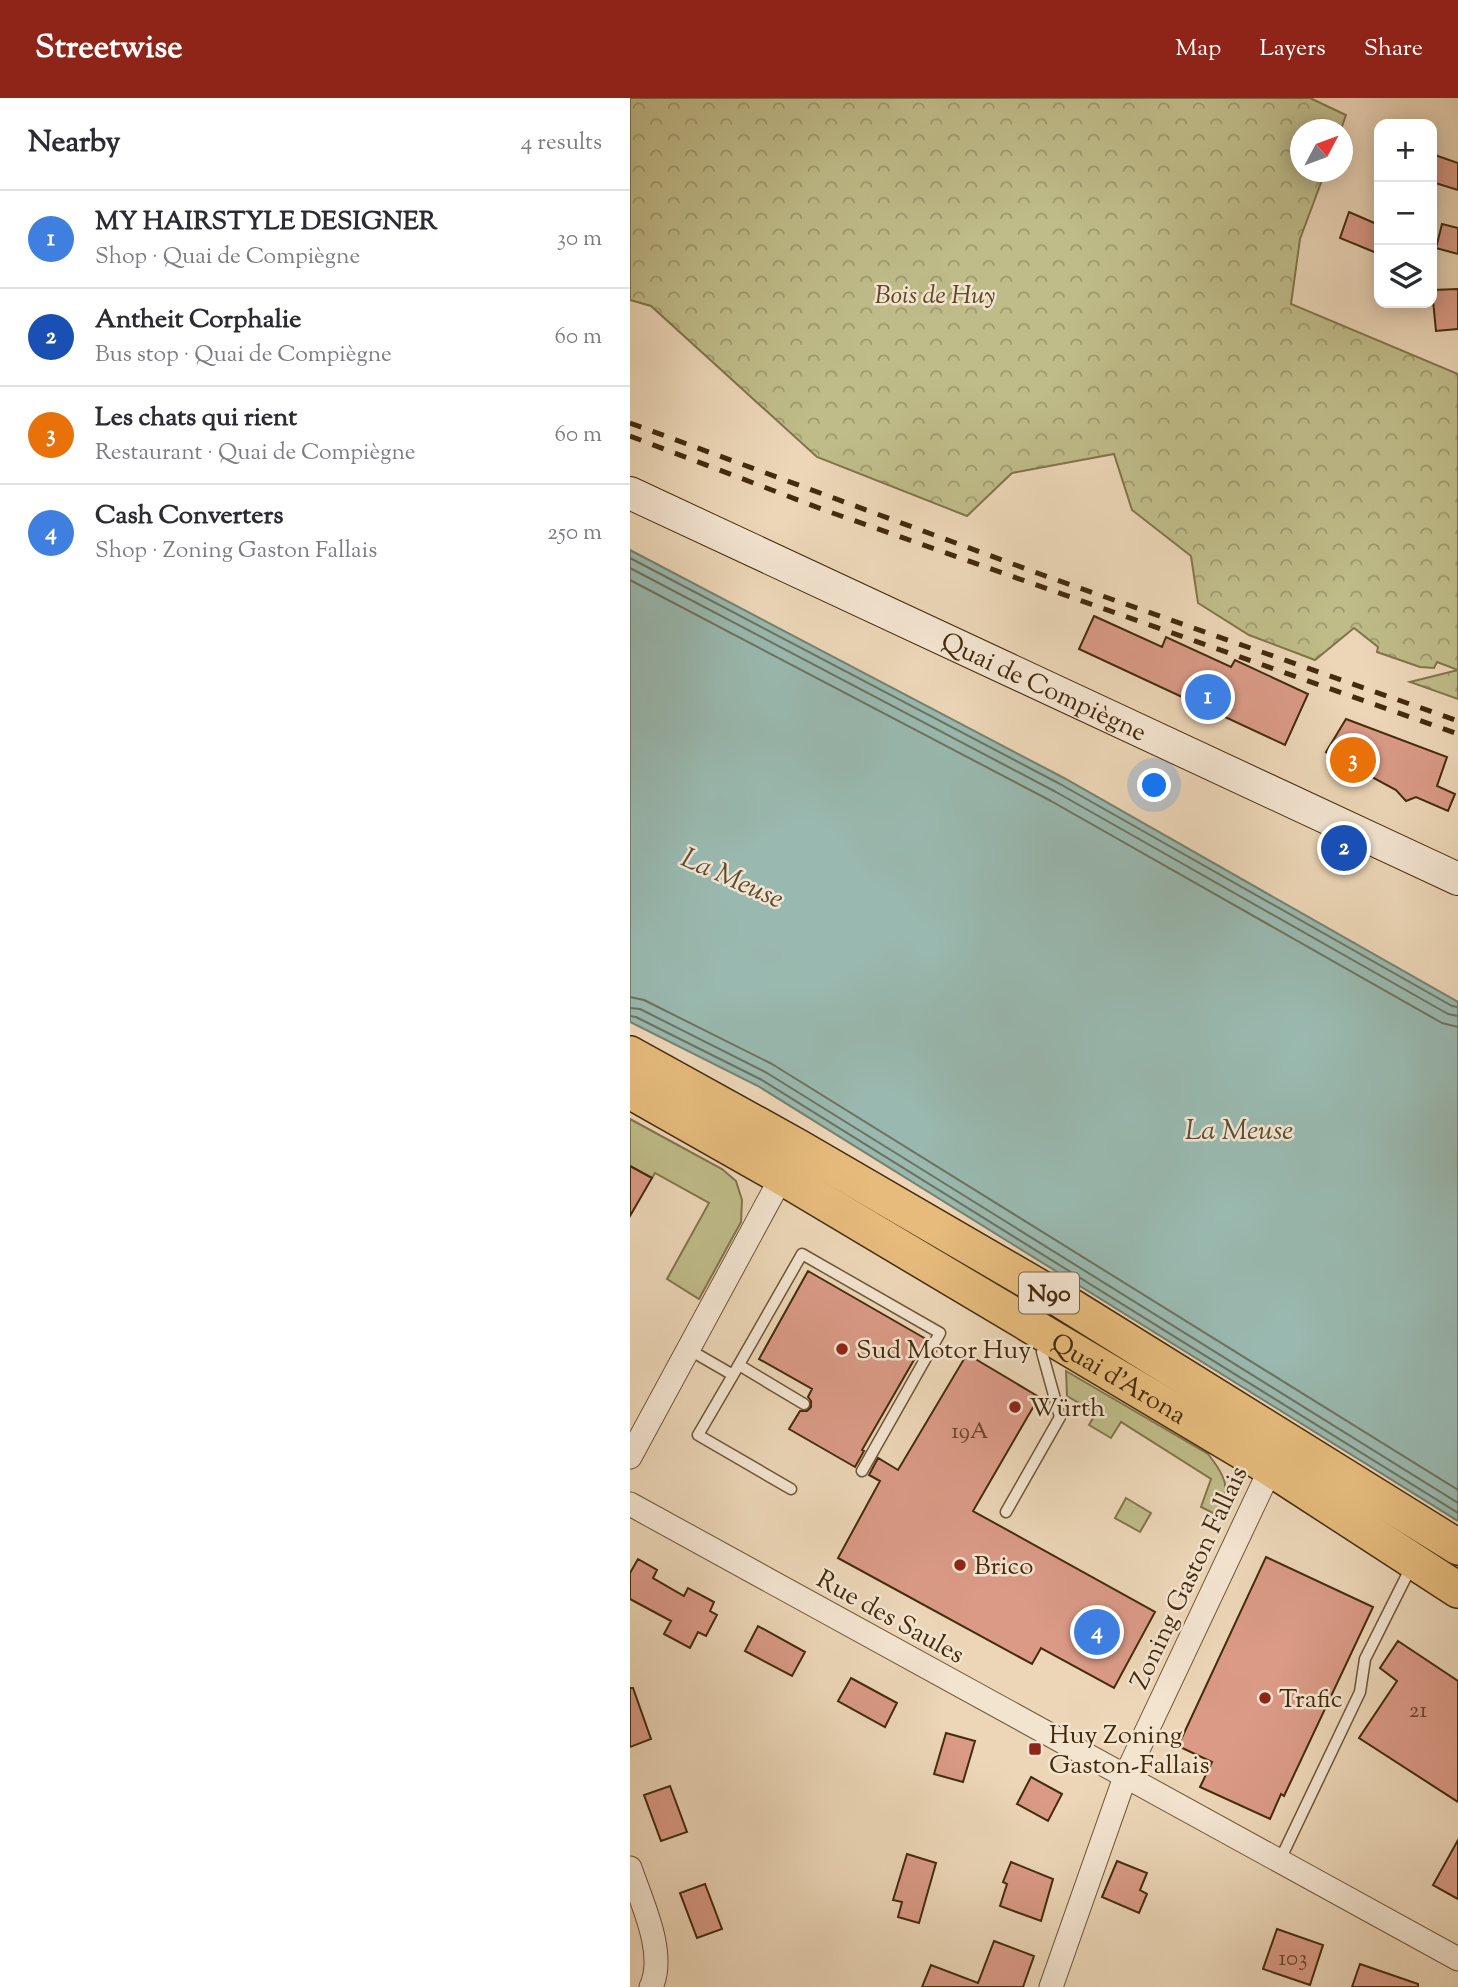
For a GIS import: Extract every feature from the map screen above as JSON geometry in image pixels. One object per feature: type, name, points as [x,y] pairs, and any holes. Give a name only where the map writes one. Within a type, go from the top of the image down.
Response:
[{"type":"main road","name":"Quai de Compiègne","points":[[630,493],[1458,879]]},
{"type":"main road","name":"Quai d'Arona","points":[[630,1054],[790,1162],[1430,1546],[1458,1590]]},
{"type":"main road","name":"Quai d'Arona","points":[[630,1091],[790,1162]]},
{"type":"street","points":[[630,1457],[790,1162]]},
{"type":"street","name":"Zoning Gaston Fallais","points":[[1125,1777],[1278,1453]]},
{"type":"street","name":"Rue des Saules","points":[[630,1504],[1458,1959]]},
{"type":"street","points":[[1051,1987],[1125,1777]]},
{"type":"street","points":[[630,1868],[654,1938],[656,1976],[651,1987]]},
{"type":"lane","points":[[791,1489],[698,1435],[802,1254],[940,1333],[862,1471]]},
{"type":"lane","points":[[1006,1512],[1060,1417],[1042,1352],[1060,1322]]},
{"type":"lane","points":[[688,1349],[804,1404]]},
{"type":"lane","points":[[1279,1862],[1360,1692],[1366,1659],[1430,1546]]},
{"type":"green space","name":"Bois de Huy","points":[[630,98],[1310,98],[1346,115],[1345,119],[1290,119],[1290,182],[1321,182],[1300,239],[1291,304],[1458,374],[1458,670],[1437,662],[1434,668],[1420,667],[1377,652],[1378,647],[1354,628],[1315,660],[1249,635],[1198,603],[1191,556],[1132,510],[1114,454],[1012,473],[967,516],[817,457],[651,306],[630,300]]},
{"type":"green space","points":[[1458,670],[1458,699],[1410,682]]},
{"type":"green space","points":[[630,1119],[722,1169],[736,1181],[742,1200],[741,1222],[699,1299],[667,1279],[709,1203],[655,1173],[652,1178],[630,1166]]},
{"type":"green space","points":[[1066,1371],[1208,1454],[1225,1483],[1224,1497],[1217,1515],[1201,1507],[1211,1479],[1121,1422],[1111,1438],[1089,1425],[1096,1413],[1067,1396]]},
{"type":"green space","points":[[1126,1498],[1151,1513],[1140,1532],[1115,1518]]},
{"type":"water","name":"La Meuse","points":[[630,550],[1064,778],[1458,1002],[1458,1521],[758,1086],[630,1022]]},
{"type":"building","points":[[1437,156],[1458,163],[1458,190],[1437,184]]},
{"type":"building","points":[[1349,212],[1374,223],[1374,252],[1340,238]]},
{"type":"building","points":[[1442,224],[1458,228],[1458,254],[1437,248]]},
{"type":"building","points":[[1458,289],[1458,329],[1436,331],[1434,308],[1437,308],[1437,290]]},
{"type":"building","points":[[1094,616],[1162,647],[1166,637],[1231,667],[1235,660],[1308,694],[1285,745],[1079,649]]},
{"type":"building","points":[[1346,719],[1447,757],[1437,786],[1455,794],[1448,811],[1416,797],[1406,801],[1396,790],[1326,752]]},
{"type":"building","points":[[630,1166],[652,1178],[630,1216]]},
{"type":"building","name":"Sud Motor Huy","points":[[808,1271],[926,1339],[862,1450],[864,1451],[855,1467],[789,1429],[800,1411],[807,1411],[811,1407],[808,1397],[812,1389],[759,1359]]},
{"type":"building","points":[[967,1354],[1039,1397],[973,1511],[1155,1612],[1114,1688],[1041,1648],[1032,1664],[838,1558],[880,1481],[869,1475],[878,1458],[898,1470]]},
{"type":"building","name":"Trafic","points":[[1266,1557],[1373,1607],[1284,1796],[1281,1794],[1270,1819],[1200,1787],[1212,1762],[1178,1746]]},
{"type":"building","points":[[638,1559],[657,1570],[653,1578],[684,1596],[688,1588],[714,1602],[710,1611],[717,1615],[706,1636],[698,1632],[690,1648],[664,1634],[671,1621],[630,1599],[630,1573]]},
{"type":"building","points":[[758,1626],[805,1652],[792,1676],[745,1651]]},
{"type":"building","points":[[1398,1641],[1458,1681],[1458,1802],[1359,1738],[1397,1681],[1380,1668]]},
{"type":"building","points":[[851,1678],[897,1703],[885,1727],[838,1701]]},
{"type":"building","points":[[630,1688],[633,1688],[651,1739],[630,1747]]},
{"type":"building","points":[[946,1733],[975,1741],[963,1782],[934,1774]]},
{"type":"building","points":[[1031,1777],[1062,1794],[1048,1821],[1017,1804]]},
{"type":"building","points":[[670,1786],[687,1832],[661,1841],[644,1795]]},
{"type":"building","points":[[1458,1840],[1458,1899],[1433,1885]]},
{"type":"building","points":[[907,1854],[936,1863],[919,1923],[898,1917],[902,1902],[893,1900]]},
{"type":"building","points":[[1117,1861],[1147,1873],[1140,1890],[1147,1894],[1139,1913],[1102,1897]]},
{"type":"building","points":[[1011,1862],[1053,1879],[1041,1921],[1000,1906],[1007,1884],[1003,1882]]},
{"type":"building","points":[[705,1884],[722,1929],[697,1938],[680,1893]]},
{"type":"building","points":[[1277,1929],[1323,1945],[1310,1985],[1263,1969]]},
{"type":"building","points":[[994,1941],[1034,1956],[1023,1987],[922,1987],[931,1965],[978,1983]]},
{"type":"building","points":[[1360,1964],[1418,1984],[1418,1987],[1352,1987]]},
{"type":"railway","points":[[630,423],[1040,574],[1458,721]]},
{"type":"railway","points":[[630,436],[827,511],[1458,734]]},
{"type":"place","name":"MY HAIRSTYLE DESIGNER","points":[[1208,697]]},
{"type":"place","name":"Les chats qui rient","points":[[1353,760]]},
{"type":"place","name":"Antheit Corphalie","points":[[1344,848]]},
{"type":"place","name":"Sud Motor Huy","points":[[842,1349]]},
{"type":"place","name":"Würth","points":[[1015,1407]]},
{"type":"place","name":"Brico","points":[[960,1565]]},
{"type":"place","name":"Cash Converters","points":[[1097,1632]]},
{"type":"place","name":"Trafic","points":[[1265,1698]]},
{"type":"place","name":"Huy Zoning Gaston-Fallais","points":[[1035,1749]]}]
